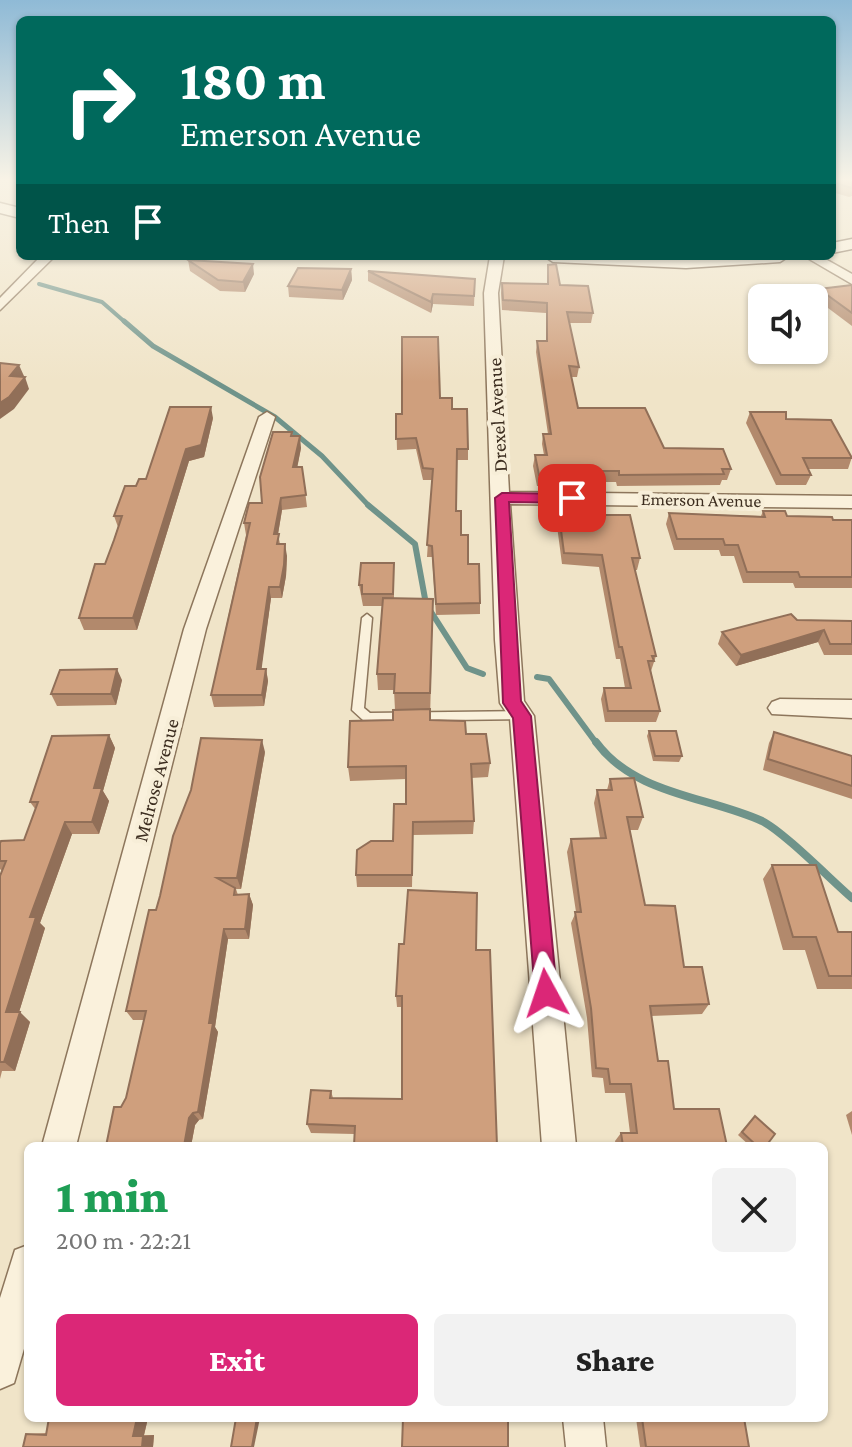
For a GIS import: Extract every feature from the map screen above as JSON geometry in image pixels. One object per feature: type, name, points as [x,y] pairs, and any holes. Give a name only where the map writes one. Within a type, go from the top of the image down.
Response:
[{"type":"main road","points":[[642,260],[717,260]]},
{"type":"street","points":[[0,306],[44,260]]},
{"type":"street","name":"Drexel Avenue","points":[[496,260],[491,293],[512,703],[522,716],[559,1142]]},
{"type":"street","points":[[818,260],[852,280]]},
{"type":"street","name":"Melrose Avenue","points":[[60,1142],[195,629],[267,417]]},
{"type":"street","name":"Emerson Avenue","points":[[502,498],[852,502]]},
{"type":"street","points":[[780,708],[852,709]]},
{"type":"street","points":[[0,1369],[24,1278]]},
{"type":"street","points":[[583,1422],[586,1447]]},
{"type":"lane","points":[[367,618],[358,710],[368,718],[522,716]]},
{"type":"building","points":[[188,260],[253,264],[243,282],[218,280]]},
{"type":"building","points":[[556,264],[560,285],[588,286],[593,313],[567,312],[579,367],[569,366],[578,408],[645,408],[664,448],[723,449],[731,469],[722,469],[724,474],[619,475],[619,471],[577,471],[577,474],[539,475],[535,455],[547,455],[543,434],[551,434],[537,341],[547,341],[547,303],[503,300],[502,283],[548,284],[548,265]]},
{"type":"building","points":[[298,268],[351,269],[342,290],[288,286]]},
{"type":"building","points":[[368,271],[475,279],[474,296],[433,294],[431,302]]},
{"type":"building","points":[[852,285],[852,313],[828,296],[828,288]]},
{"type":"building","points":[[402,337],[438,337],[440,398],[452,398],[452,409],[467,409],[468,449],[457,449],[456,511],[461,511],[461,535],[468,535],[468,564],[479,564],[480,603],[436,604],[432,546],[427,545],[433,469],[423,468],[416,438],[396,439],[396,414],[402,414]]},
{"type":"building","points":[[0,363],[19,365],[10,376],[25,377],[0,403]]},
{"type":"building","points":[[170,407],[211,407],[201,445],[186,449],[133,618],[79,618],[95,564],[105,564],[114,540],[122,516],[114,516],[125,486],[136,486],[139,479],[146,479]]},
{"type":"building","points":[[750,412],[786,412],[786,419],[831,420],[852,458],[803,458],[811,475],[781,475]]},
{"type":"building","points":[[273,432],[292,432],[291,436],[300,436],[293,467],[302,467],[306,495],[281,498],[274,534],[279,534],[277,544],[285,544],[284,565],[280,587],[269,587],[257,669],[266,669],[262,695],[211,695],[250,523],[244,523],[249,503],[262,503],[260,477]]},
{"type":"building","points":[[763,511],[785,511],[787,516],[852,520],[852,577],[800,577],[798,572],[747,572],[738,545],[725,545],[723,539],[677,539],[669,513],[765,517]]},
{"type":"building","points":[[559,515],[630,515],[640,558],[632,558],[656,656],[652,656],[654,661],[648,661],[660,711],[608,711],[604,688],[631,688],[622,647],[619,647],[602,555],[564,553]]},
{"type":"building","points":[[361,563],[394,563],[393,594],[362,594],[362,585],[359,585]]},
{"type":"building","points":[[383,598],[433,599],[430,693],[394,693],[395,674],[377,674]]},
{"type":"building","points":[[791,614],[797,620],[852,621],[852,644],[830,644],[824,630],[741,655],[722,632]]},
{"type":"building","points":[[117,669],[111,694],[51,694],[60,670]]},
{"type":"building","points":[[430,709],[430,720],[465,721],[466,734],[486,734],[490,763],[471,764],[474,821],[413,822],[412,875],[356,875],[357,850],[371,841],[393,841],[394,804],[406,804],[406,766],[348,767],[350,721],[393,720],[393,710]]},
{"type":"building","points":[[649,731],[676,731],[682,756],[655,756]]},
{"type":"building","points":[[774,732],[852,756],[852,786],[768,759]]},
{"type":"building","points":[[109,735],[94,788],[102,788],[92,822],[65,822],[30,917],[36,917],[6,1012],[20,1012],[4,1062],[0,1062],[0,876],[6,861],[0,861],[0,843],[24,840],[38,802],[30,802],[52,736]]},
{"type":"building","points":[[201,738],[262,740],[237,878],[217,878],[235,888],[234,895],[249,894],[245,929],[224,929],[198,1112],[189,1118],[185,1142],[107,1142],[114,1107],[121,1107],[126,1098],[146,1011],[126,1011],[149,910],[156,910],[173,836],[191,790]]},
{"type":"building","points":[[634,778],[643,817],[627,817],[645,905],[675,906],[684,967],[702,967],[709,1004],[650,1006],[658,1061],[668,1061],[674,1109],[719,1109],[726,1142],[622,1142],[621,1133],[637,1133],[631,1084],[610,1084],[608,1069],[596,1068],[591,1008],[575,912],[581,912],[571,839],[606,838],[597,790],[612,790],[610,779]]},
{"type":"building","points":[[772,865],[816,865],[838,932],[852,932],[852,976],[829,976],[816,937],[793,937]]},
{"type":"building","points":[[408,890],[477,893],[476,950],[490,950],[497,1142],[354,1142],[355,1126],[307,1124],[311,1090],[331,1091],[330,1098],[402,1099],[402,996],[396,996],[399,944],[404,944]]},
{"type":"building","points":[[755,1116],[775,1134],[769,1142],[753,1142],[742,1132]]},
{"type":"building","points":[[48,1422],[136,1422],[133,1436],[143,1436],[142,1447],[23,1447],[26,1434],[46,1435]]},
{"type":"building","points":[[235,1422],[256,1422],[252,1447],[231,1447]]},
{"type":"building","points":[[403,1422],[508,1422],[508,1447],[402,1447]]},
{"type":"building","points":[[643,1422],[745,1422],[749,1447],[646,1447]]},
{"type":"waterway","points":[[39,284],[102,302],[126,323]]},
{"type":"waterway","points":[[124,321],[153,346],[275,417],[322,456],[369,505]]},
{"type":"waterway","points":[[369,505],[415,544],[426,604],[467,668],[483,674]]},
{"type":"waterway","points":[[537,677],[549,679],[597,744]]},
{"type":"waterway","points":[[596,742],[612,760],[651,784],[762,821],[795,845],[852,898]]},
{"type":"route","points":[[546,993],[522,716],[512,703],[506,640],[502,498],[572,498]]}]
